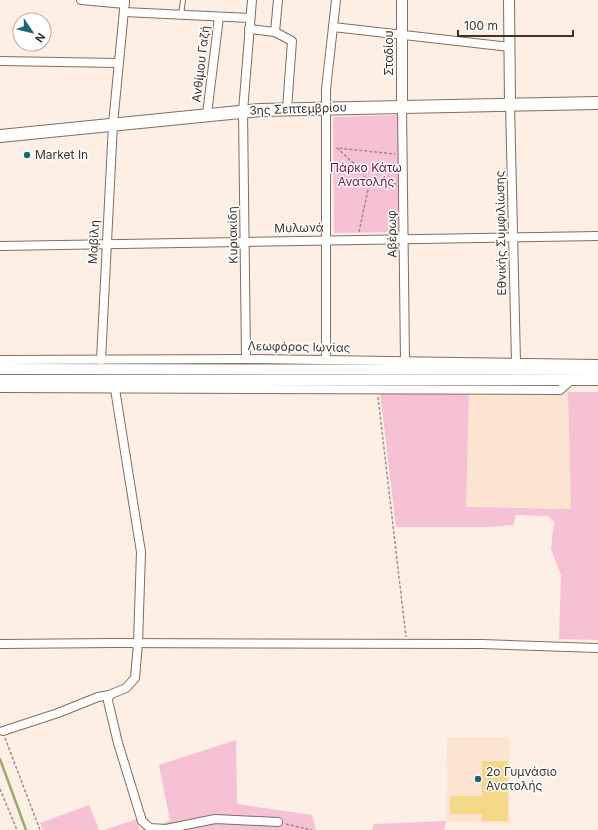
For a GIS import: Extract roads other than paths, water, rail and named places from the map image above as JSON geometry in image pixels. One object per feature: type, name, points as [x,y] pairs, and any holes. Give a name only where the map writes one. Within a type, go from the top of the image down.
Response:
[{"type":"main road","name":"3ης Σεπτεμβρίου","points":[[0,136],[243,111],[402,106],[598,103]]},
{"type":"street","points":[[81,0],[124,5],[181,15],[250,18]]},
{"type":"street","name":"Κυριακίδη","points":[[246,359],[243,111],[252,0]]},
{"type":"street","points":[[276,32],[278,0]]},
{"type":"street","points":[[326,360],[326,108],[332,27],[336,0]]},
{"type":"street","name":"Σταδίου","points":[[402,0],[402,106]]},
{"type":"street","points":[[509,0],[510,104]]},
{"type":"street","name":"Μαβίλη","points":[[101,360],[113,124],[124,5]]},
{"type":"street","name":"Ανθίμου Γαζή","points":[[207,114],[219,17]]},
{"type":"street","points":[[332,27],[510,47]]},
{"type":"street","points":[[249,29],[276,32],[292,41],[287,110]]},
{"type":"street","points":[[0,61],[118,62]]},
{"type":"street","name":"Εθνικής Συμφιλίωσης","points":[[510,104],[516,362]]},
{"type":"street","name":"Αβέρωφ","points":[[402,106],[405,362]]},
{"type":"street","name":"Μυλωνά","points":[[0,246],[106,243],[598,236]]},
{"type":"street","name":"Λεωφόρος Ιωνίας","points":[[0,360],[246,359],[598,364]]},
{"type":"street","name":"Λεωφόρος Ιωνίας","points":[[0,369],[598,370]]},
{"type":"street","points":[[0,380],[598,380]]},
{"type":"street","points":[[0,388],[560,390],[571,380]]},
{"type":"street","points":[[1,727],[58,713],[103,696],[109,696],[126,688],[133,682],[136,671],[138,643],[141,552],[115,389]]},
{"type":"street","points":[[0,644],[489,644],[598,648]]},
{"type":"street","points":[[109,696],[108,701],[117,737],[145,825],[150,828],[166,829],[215,819],[278,822]]},
{"type":"lane","points":[[181,15],[183,0]]},
{"type":"waterway","points":[[0,759],[26,830]]},
{"type":"place","name":"Market In","points":[[27,155]]},
{"type":"place","name":"2ο Γυμνάσιο Ανατολής","points":[[478,779]]},
{"type":"park label","name":"Πάρκο Κάτω Ανατολής","points":[[366,175]]}]
